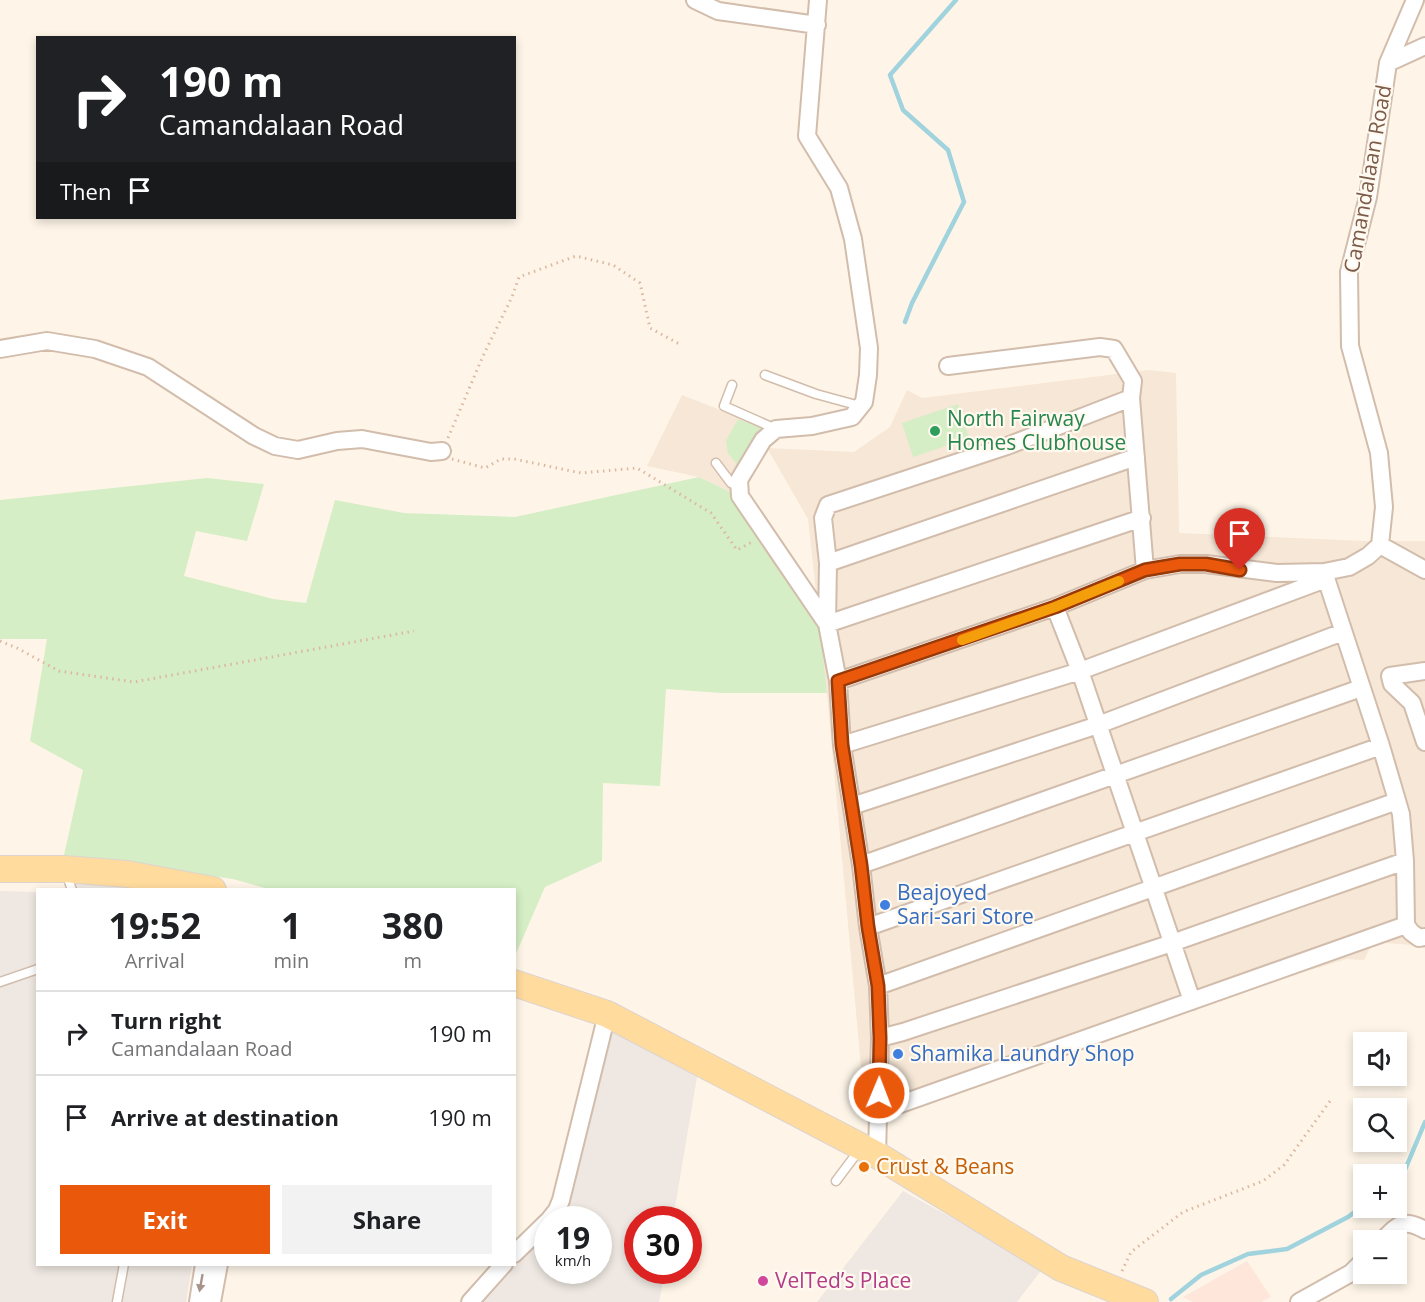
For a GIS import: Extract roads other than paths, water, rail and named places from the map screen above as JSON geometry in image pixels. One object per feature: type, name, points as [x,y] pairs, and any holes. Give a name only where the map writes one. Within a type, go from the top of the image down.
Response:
[{"type":"main road","points":[[0,869],[68,879],[127,874],[202,888]]},
{"type":"main road","points":[[516,983],[607,1014],[869,1151],[1060,1268],[1145,1302]]},
{"type":"street","points":[[695,0],[718,11],[817,25]]},
{"type":"street","points":[[818,0],[807,136],[839,188],[853,239],[869,348],[864,402],[852,417],[812,426],[776,429],[763,440],[752,457],[739,480],[739,487],[740,496],[827,624]]},
{"type":"street","name":"Camandalaan Road","points":[[1380,545],[1384,507],[1379,453],[1350,346],[1349,272],[1368,197],[1388,63],[1415,0]]},
{"type":"street","points":[[1388,63],[1425,46]]},
{"type":"street","points":[[0,349],[47,341],[95,349],[148,367],[254,436],[275,446],[298,450],[336,441],[362,439],[431,452],[442,451]]},
{"type":"street","points":[[948,366],[1100,347],[1114,349],[1133,381],[1131,398],[1145,570]]},
{"type":"street","points":[[869,1151],[878,1112],[880,1038],[878,986],[842,745],[838,681],[827,624],[828,563],[824,511],[828,505],[1007,446],[1131,398]]},
{"type":"street","points":[[828,563],[1136,457]]},
{"type":"street","points":[[827,624],[1142,518]]},
{"type":"street","points":[[842,745],[1080,671],[1349,567],[1368,556],[1380,545],[1425,570]]},
{"type":"street","points":[[838,681],[1055,607],[1145,570],[1180,564],[1206,564],[1277,573],[1325,576]]},
{"type":"street","points":[[1325,576],[1401,814],[1405,861],[1406,925],[1419,938],[1425,937]]},
{"type":"street","points":[[1055,607],[1080,671],[1192,1001]]},
{"type":"street","points":[[852,806],[1098,725],[1343,632]]},
{"type":"street","points":[[1425,671],[1390,676],[1392,684],[1412,704],[1425,742]]},
{"type":"street","points":[[861,865],[1361,688]]},
{"type":"street","points":[[868,927],[1381,746]]},
{"type":"street","points":[[878,986],[1397,801]]},
{"type":"street","points":[[880,1038],[1172,943],[1405,861]]},
{"type":"street","points":[[878,1112],[1406,925]]},
{"type":"street","points":[[559,1206],[607,1014]]},
{"type":"street","points":[[1393,1230],[1404,1223],[1413,1223],[1425,1230]]},
{"type":"street","points":[[516,1252],[534,1234]]},
{"type":"street","points":[[198,1302],[204,1266]]},
{"type":"street","points":[[212,1302],[219,1266]]},
{"type":"street","points":[[470,1302],[502,1266]]},
{"type":"street","points":[[1299,1302],[1353,1271]]},
{"type":"lane","points":[[765,375],[816,394],[860,406]]},
{"type":"lane","points":[[732,385],[724,406],[776,429]]},
{"type":"lane","points":[[716,463],[731,483],[739,487]]},
{"type":"lane","points":[[0,982],[36,970]]},
{"type":"lane","points":[[836,1181],[869,1151]]},
{"type":"lane","points":[[117,1302],[124,1266]]},
{"type":"waterway","points":[[905,322],[912,303],[964,202],[948,150],[903,110],[890,75],[956,0]]},
{"type":"waterway","points":[[1407,1165],[1425,1122]]},
{"type":"waterway","points":[[1171,1299],[1201,1275],[1248,1254],[1287,1249],[1353,1213]]},
{"type":"place","name":"North Fairway Homes Clubhouse","points":[[935,431]]},
{"type":"place","name":"Beajoyed Sari-sari Store","points":[[885,905]]},
{"type":"place","name":"Shamika Laundry Shop","points":[[898,1054]]},
{"type":"place","name":"Crust & Beans","points":[[864,1167]]},
{"type":"place","name":"VelTed’s Place","points":[[763,1281]]}]
